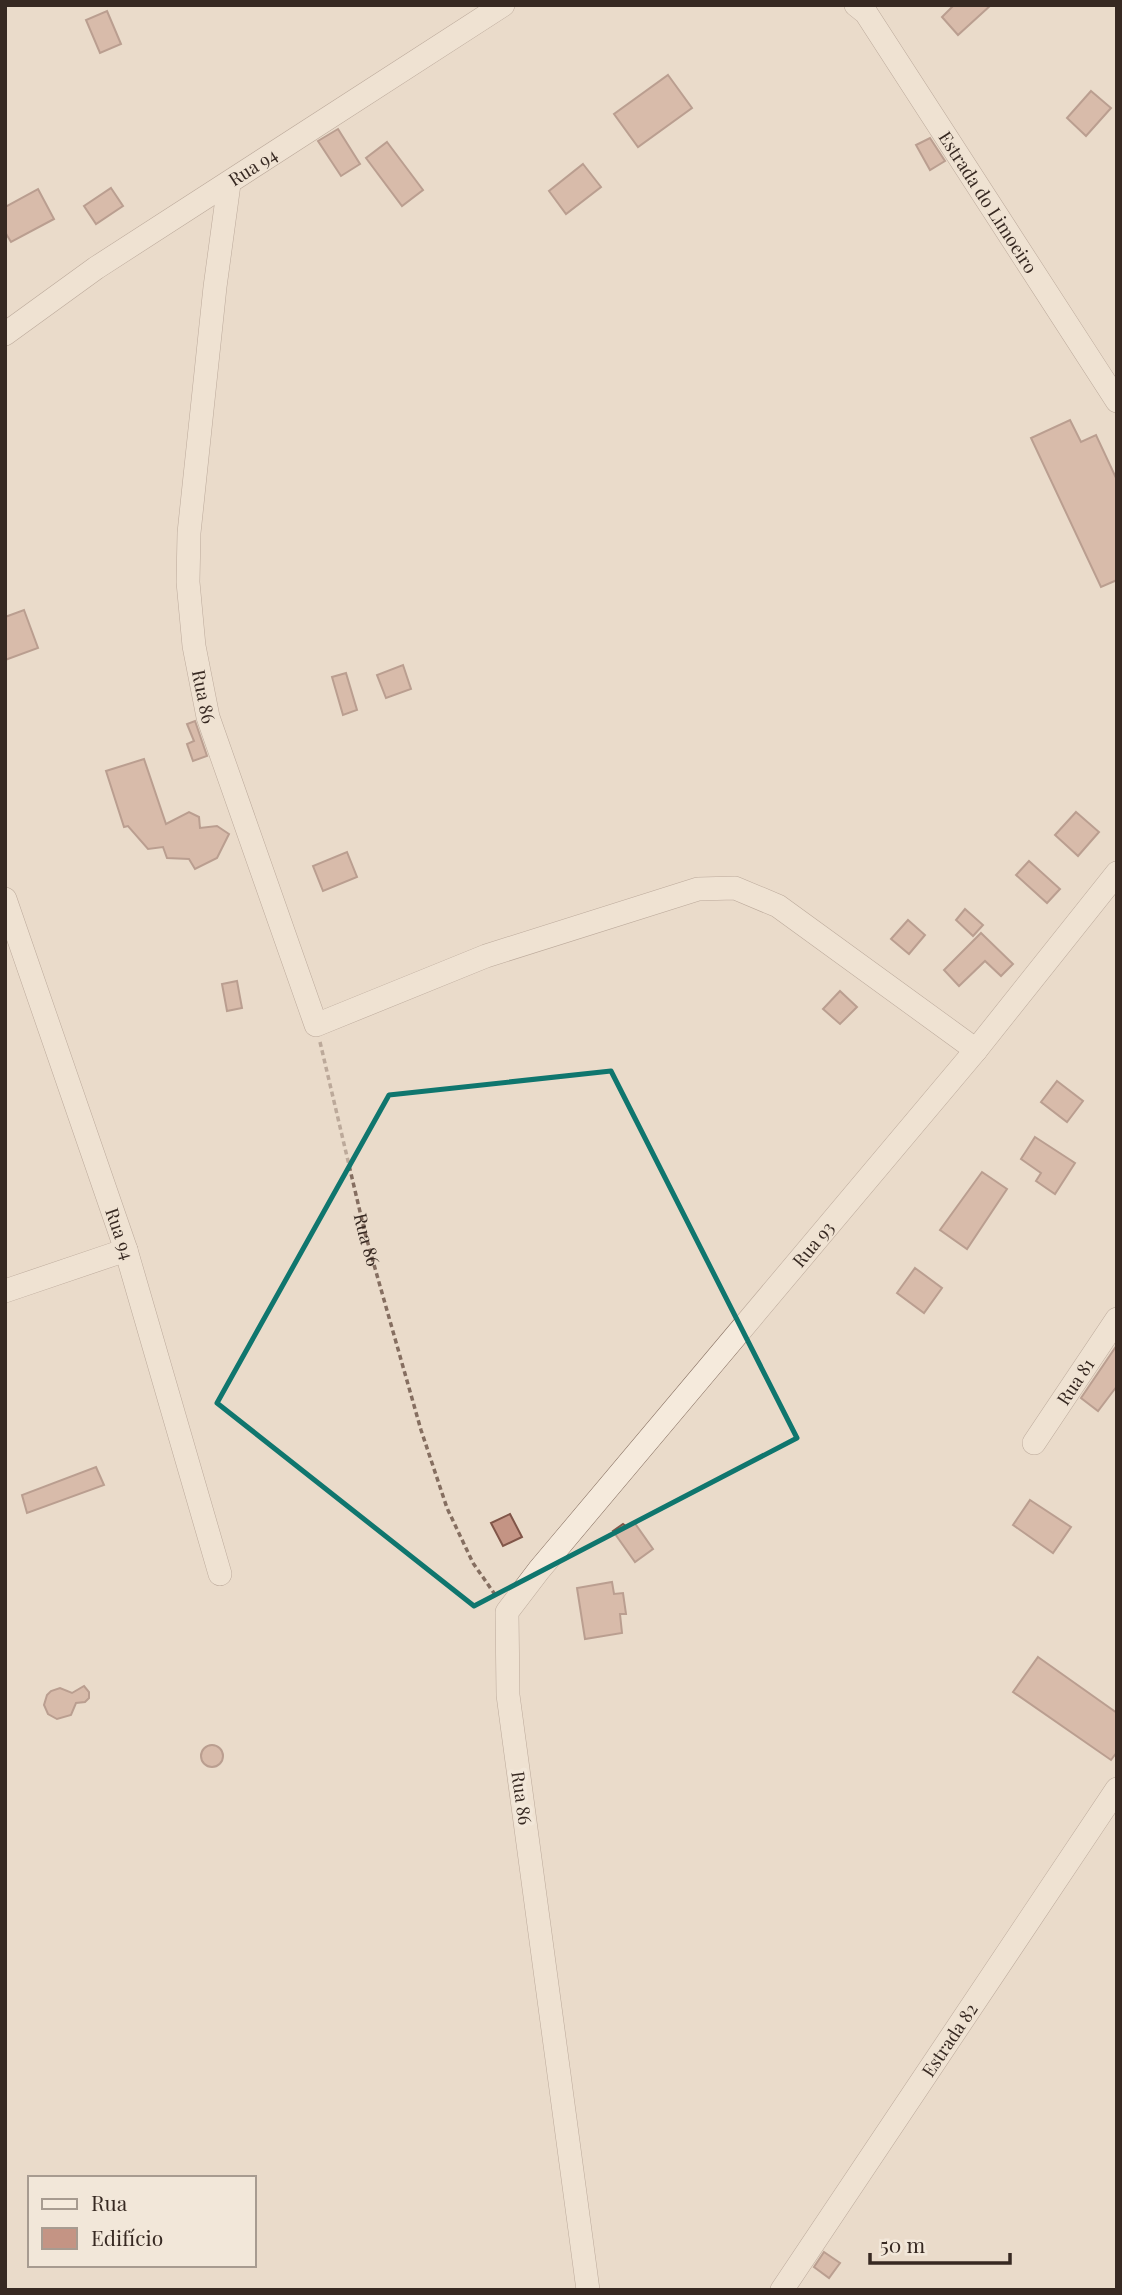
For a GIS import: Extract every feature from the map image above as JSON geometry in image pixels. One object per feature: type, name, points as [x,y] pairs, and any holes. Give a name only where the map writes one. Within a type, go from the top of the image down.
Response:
[{"type":"street","name":"Rua 94","points":[[5,334],[96,268],[503,5]]},
{"type":"street","name":"Estrada do Limoeiro","points":[[864,8],[1115,391]]},
{"type":"street","name":"Rua 86","points":[[229,184],[215,287],[189,533],[188,582],[194,646],[208,717],[316,1025]]},
{"type":"street","name":"Rua 93","points":[[507,1612],[538,1570],[976,1050],[1117,873]]},
{"type":"street","points":[[316,1025],[486,956],[698,889],[735,888],[778,906],[976,1050]]},
{"type":"street","name":"Rua 94","points":[[5,899],[126,1250],[220,1574]]},
{"type":"street","points":[[5,1291],[126,1250]]},
{"type":"street","name":"Rua 81","points":[[1034,1444],[1117,1320]]},
{"type":"street","name":"Rua 86","points":[[507,1612],[508,1695],[588,2290]]},
{"type":"street","name":"Estrada 82","points":[[782,2290],[1117,1789]]},
{"type":"path","name":"Rua 86","points":[[316,1025],[365,1233],[430,1456],[447,1508],[473,1563],[507,1612]]},
{"type":"highlighted area","points":[[611,1071],[797,1438],[474,1606],[217,1403],[389,1095]]},
{"type":"building","points":[[954,5],[991,5],[958,35],[942,17]]},
{"type":"building","points":[[107,11],[121,44],[100,53],[86,20]]},
{"type":"building","points":[[668,75],[692,108],[638,147],[614,114]]},
{"type":"building","points":[[1091,91],[1111,108],[1086,136],[1067,118]]},
{"type":"building","points":[[338,129],[360,164],[341,176],[318,141]]},
{"type":"building","points":[[930,138],[945,161],[930,170],[916,145]]},
{"type":"building","points":[[387,142],[423,190],[402,206],[366,158]]},
{"type":"building","points":[[583,164],[601,187],[566,214],[549,191]]},
{"type":"building","points":[[111,188],[123,206],[96,224],[84,206]]},
{"type":"building","points":[[38,189],[54,219],[11,242],[5,232],[5,207]]},
{"type":"building","points":[[1070,420],[1081,442],[1096,435],[1117,480],[1117,580],[1101,587],[1031,438]]},
{"type":"building","points":[[24,610],[38,648],[5,660],[5,617]]},
{"type":"building","points":[[403,665],[411,689],[386,698],[377,675]]},
{"type":"building","points":[[346,673],[357,710],[343,715],[332,677]]},
{"type":"building","points":[[195,721],[207,756],[193,761],[187,744],[194,741],[187,724]]},
{"type":"building","points":[[144,759],[166,824],[189,812],[199,817],[200,828],[217,826],[229,834],[217,858],[195,869],[189,859],[167,858],[163,847],[148,849],[128,826],[124,827],[106,771]]},
{"type":"building","points":[[1076,812],[1099,832],[1078,856],[1055,835]]},
{"type":"building","points":[[347,852],[357,877],[323,891],[313,866]]},
{"type":"building","points":[[1029,861],[1060,889],[1047,903],[1016,875]]},
{"type":"building","points":[[965,909],[983,925],[973,936],[956,920]]},
{"type":"building","points":[[908,920],[925,935],[909,954],[891,939]]},
{"type":"building","points":[[981,933],[1013,964],[1001,976],[985,961],[959,986],[944,970]]},
{"type":"building","points":[[237,981],[242,1008],[227,1011],[222,984]]},
{"type":"building","points":[[840,991],[857,1007],[840,1024],[823,1009]]},
{"type":"building","points":[[1057,1081],[1083,1101],[1067,1122],[1041,1102]]},
{"type":"building","points":[[1035,1137],[1075,1163],[1055,1194],[1036,1181],[1041,1173],[1021,1159]]},
{"type":"building","points":[[982,1172],[1007,1189],[967,1249],[940,1230]]},
{"type":"building","points":[[915,1268],[942,1288],[924,1313],[897,1293]]},
{"type":"building","points":[[1117,1345],[1117,1386],[1098,1411],[1081,1398]]},
{"type":"building","points":[[96,1467],[104,1485],[27,1513],[22,1495]]},
{"type":"building","points":[[1030,1500],[1071,1527],[1053,1553],[1013,1525]]},
{"type":"building","points":[[510,1514],[522,1537],[503,1546],[491,1523]]},
{"type":"building","points":[[634,1522],[653,1549],[635,1562],[613,1531],[623,1524],[627,1527]]},
{"type":"building","points":[[612,1582],[614,1594],[623,1593],[626,1614],[620,1614],[622,1633],[585,1639],[577,1588]]},
{"type":"building","points":[[1038,1657],[1117,1713],[1117,1752],[1111,1760],[1013,1692]]},
{"type":"building","points":[[84,1686],[89,1692],[89,1698],[85,1702],[76,1703],[71,1715],[57,1719],[48,1714],[44,1705],[51,1691],[60,1688],[72,1693]]},
{"type":"building","points":[[212,1745],[220,1748],[223,1756],[220,1764],[212,1767],[204,1764],[201,1756],[204,1748]]},
{"type":"building","points":[[824,2252],[840,2263],[829,2278],[814,2267]]}]
